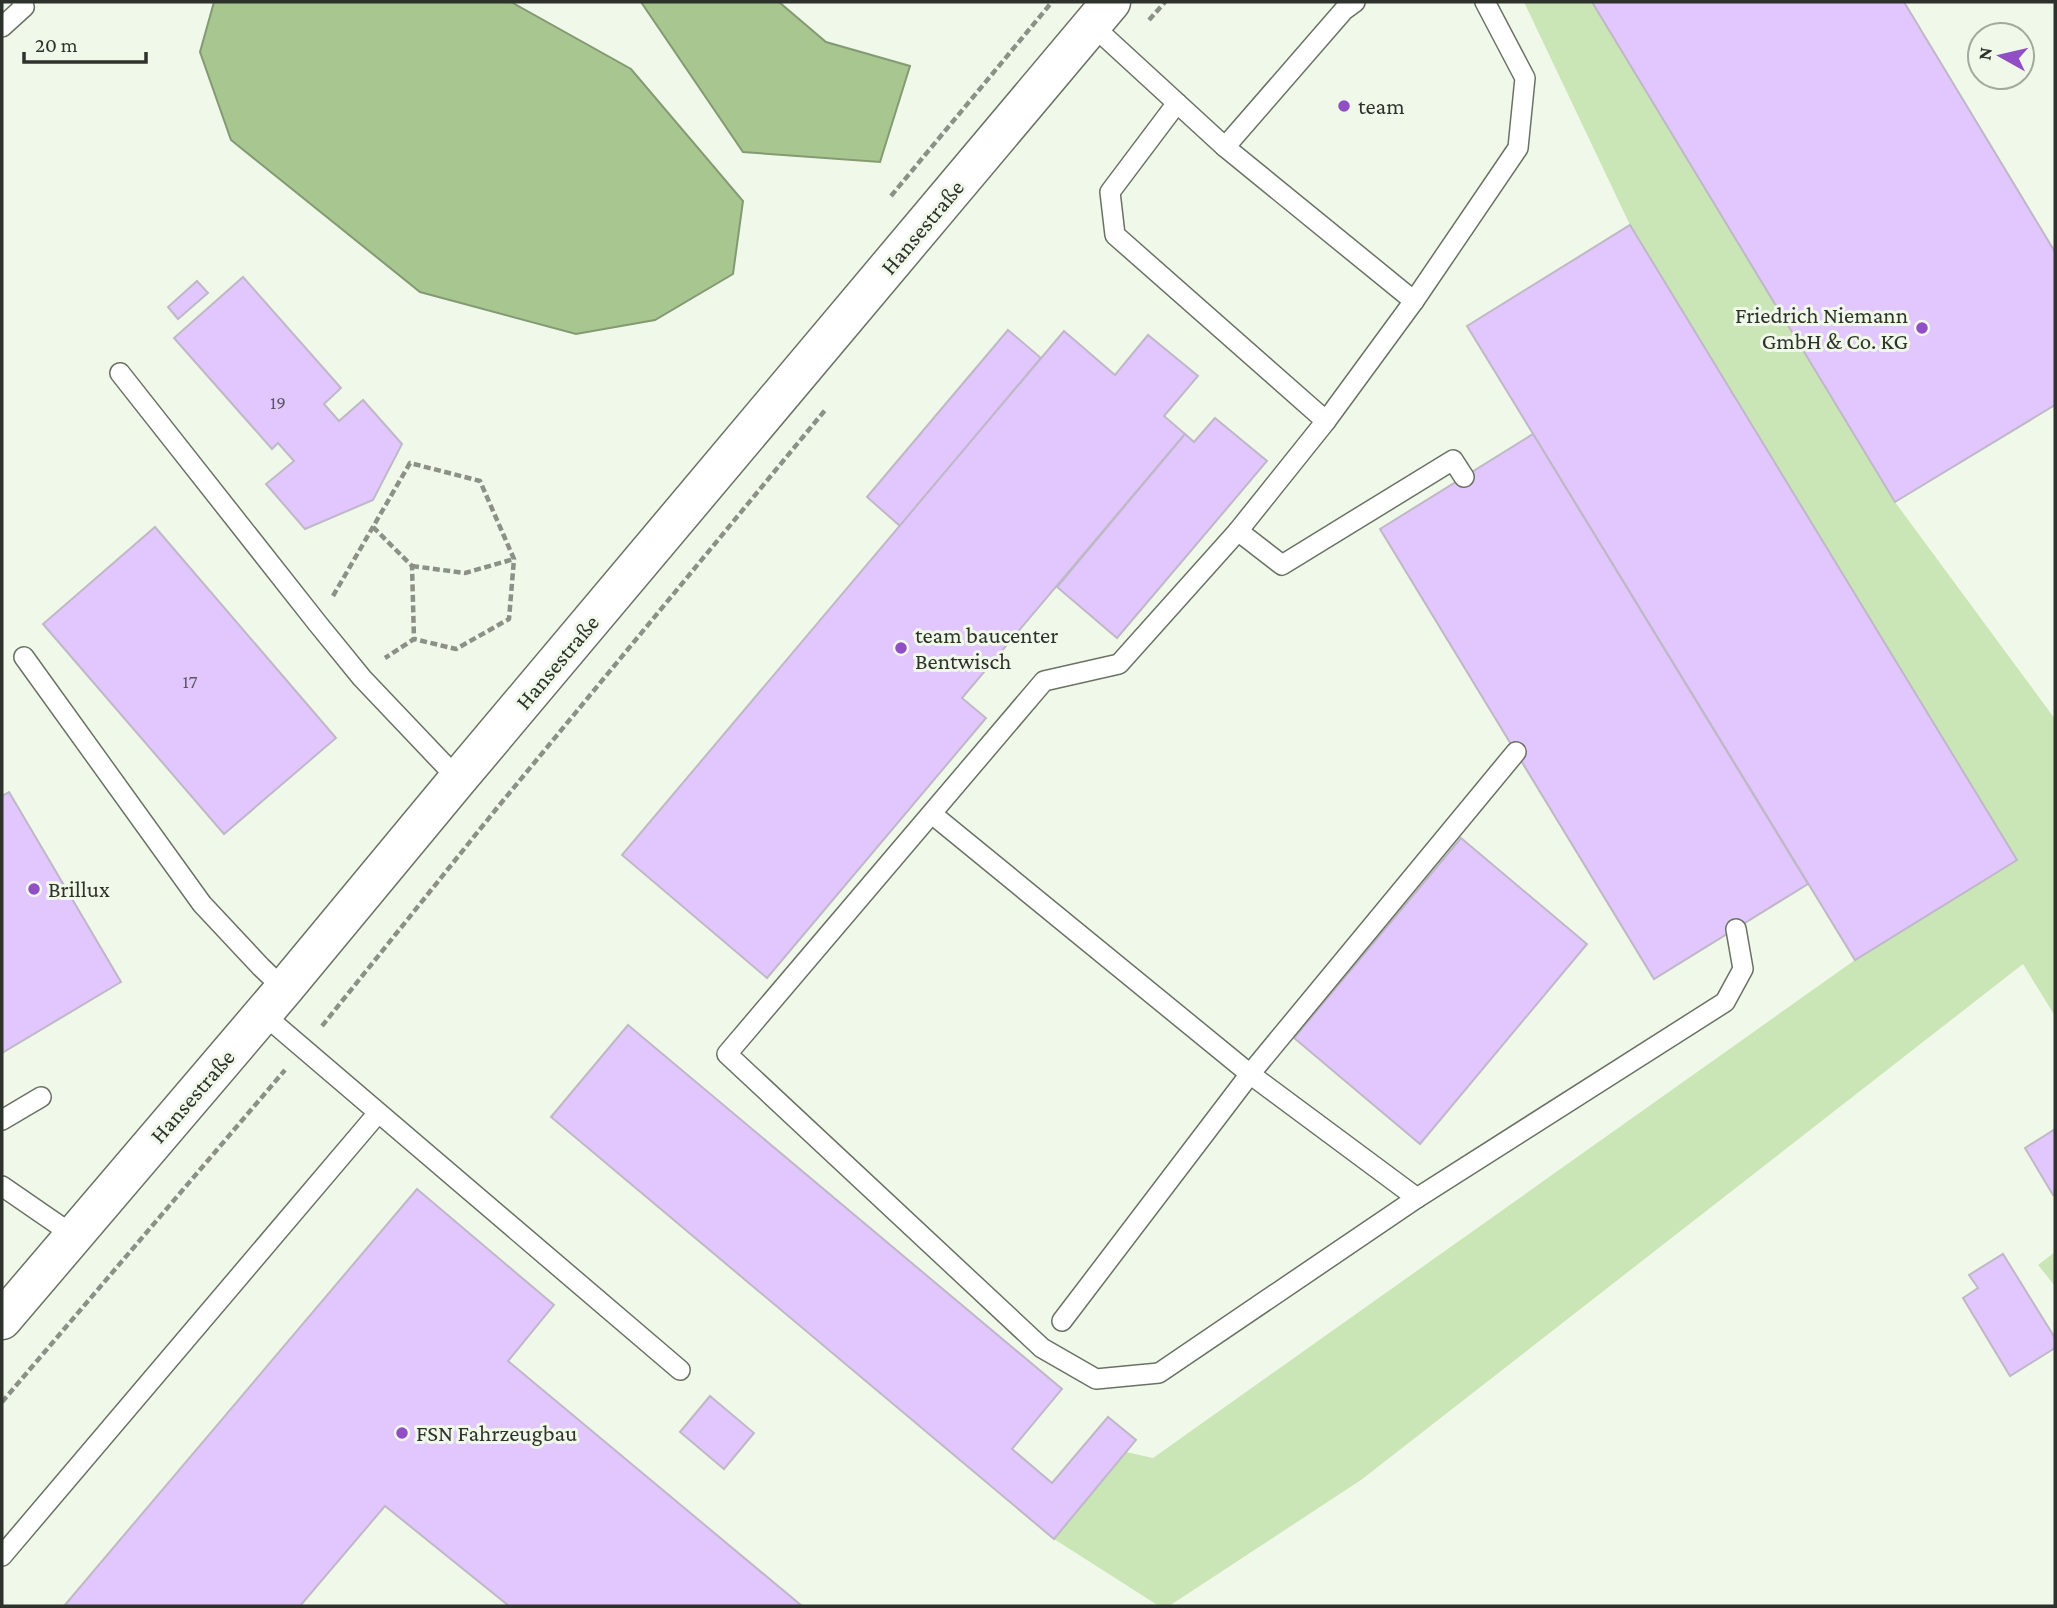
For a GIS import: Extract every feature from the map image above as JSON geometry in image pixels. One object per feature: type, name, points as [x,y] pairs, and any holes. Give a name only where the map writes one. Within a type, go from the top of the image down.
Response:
[{"type":"street","name":"Hansestraße","points":[[2,1320],[274,1001],[1101,13]]},
{"type":"lane","points":[[2,27],[24,7],[22,2]]},
{"type":"lane","points":[[1225,147],[1344,10],[1355,2]]},
{"type":"lane","points":[[1485,2],[1525,78],[1518,148],[1414,302],[1326,421],[1238,531],[1119,664],[1044,681],[727,1054],[1042,1348],[1096,1379],[1159,1373],[1417,1198],[1725,1002],[1743,969],[1736,929]]},
{"type":"lane","points":[[1101,13],[1121,51],[1177,103],[1225,147],[1414,302]]},
{"type":"lane","points":[[1177,103],[1110,192],[1115,235],[1326,421]]},
{"type":"lane","points":[[120,373],[317,624],[362,678],[458,779]]},
{"type":"lane","points":[[1238,531],[1283,565],[1453,460],[1464,477]]},
{"type":"lane","points":[[24,657],[202,904],[261,967],[274,1001],[303,1049],[680,1370]]},
{"type":"lane","points":[[1062,1321],[1250,1074],[1516,752]]},
{"type":"lane","points":[[932,814],[1250,1074],[1417,1198]]},
{"type":"lane","points":[[2,1120],[41,1097]]},
{"type":"lane","points":[[2,1556],[378,1113]]},
{"type":"lane","points":[[2,1186],[73,1235]]},
{"type":"path","points":[[1121,51],[1165,2]]},
{"type":"path","points":[[2,1402],[303,1049],[497,808],[831,403]]},
{"type":"path","points":[[317,624],[410,463],[480,481],[514,559],[509,619],[456,649],[414,639],[392,652],[362,678]]},
{"type":"path","points":[[373,527],[412,566],[465,573],[514,559]]},
{"type":"path","points":[[412,566],[414,639]]},
{"type":"shaded area","points":[[214,2],[511,2],[631,69],[743,201],[733,274],[655,320],[576,334],[420,292],[231,140],[200,52]]},
{"type":"shaded area","points":[[641,2],[779,2],[826,42],[910,66],[880,162],[743,152]]},
{"type":"shaded area","points":[[1524,2],[1592,2],[1895,502],[2055,719],[2055,1016],[2023,964],[1361,1480],[1169,1606],[1159,1606],[1054,1539],[1126,1452],[1153,1458],[1855,960],[2017,860],[1630,225]]},
{"type":"shaded area","points":[[2055,1252],[2055,1286],[2038,1265]]},
{"type":"building","name":"Friedrich Niemann GmbH & Co. KG","points":[[1592,2],[1904,2],[2055,252],[2055,405],[1895,502]]},
{"type":"building","points":[[1630,225],[2017,860],[1855,960],[1467,326]]},
{"type":"building","points":[[243,277],[341,388],[324,404],[339,421],[363,400],[402,444],[373,500],[305,529],[266,484],[294,461],[278,443],[272,449],[174,338]]},
{"type":"building","points":[[197,281],[208,293],[178,319],[168,307]]},
{"type":"building","points":[[1008,330],[1041,358],[900,526],[867,497]]},
{"type":"building","name":"team baucenter Bentwisch","points":[[1064,331],[1115,375],[1148,335],[1198,376],[1164,416],[1185,434],[962,698],[986,718],[767,978],[622,855]]},
{"type":"building","points":[[1215,418],[1267,461],[1117,638],[1057,587],[1185,434],[1194,442]]},
{"type":"building","points":[[1533,434],[1808,884],[1654,979],[1380,529]]},
{"type":"building","points":[[155,527],[336,738],[224,834],[43,624]]},
{"type":"building","name":"Brillux","points":[[9,792],[121,982],[2,1053],[2,796]]},
{"type":"building","points":[[1461,838],[1587,944],[1420,1144],[1294,1038]]},
{"type":"building","points":[[628,1025],[1062,1389],[1012,1449],[1052,1483],[1108,1417],[1136,1440],[1054,1539],[551,1117]]},
{"type":"building","points":[[2055,1129],[2055,1194],[2053,1195],[2025,1148]]},
{"type":"building","name":"FSN Fahrzeugbau","points":[[417,1189],[554,1305],[508,1361],[802,1606],[509,1606],[385,1506],[300,1606],[64,1606]]},
{"type":"building","points":[[2003,1254],[2055,1338],[2055,1348],[2010,1376],[1963,1298],[1978,1288],[1969,1275]]},
{"type":"building","points":[[710,1396],[754,1433],[724,1469],[680,1432]]},
{"type":"place","name":"team","points":[[1344,106]]},
{"type":"place","name":"Friedrich Niemann GmbH & Co. KG","points":[[1922,328]]},
{"type":"place","name":"team baucenter Bentwisch","points":[[901,648]]},
{"type":"place","name":"Brillux","points":[[34,889]]},
{"type":"place","name":"FSN Fahrzeugbau","points":[[402,1433]]}]
